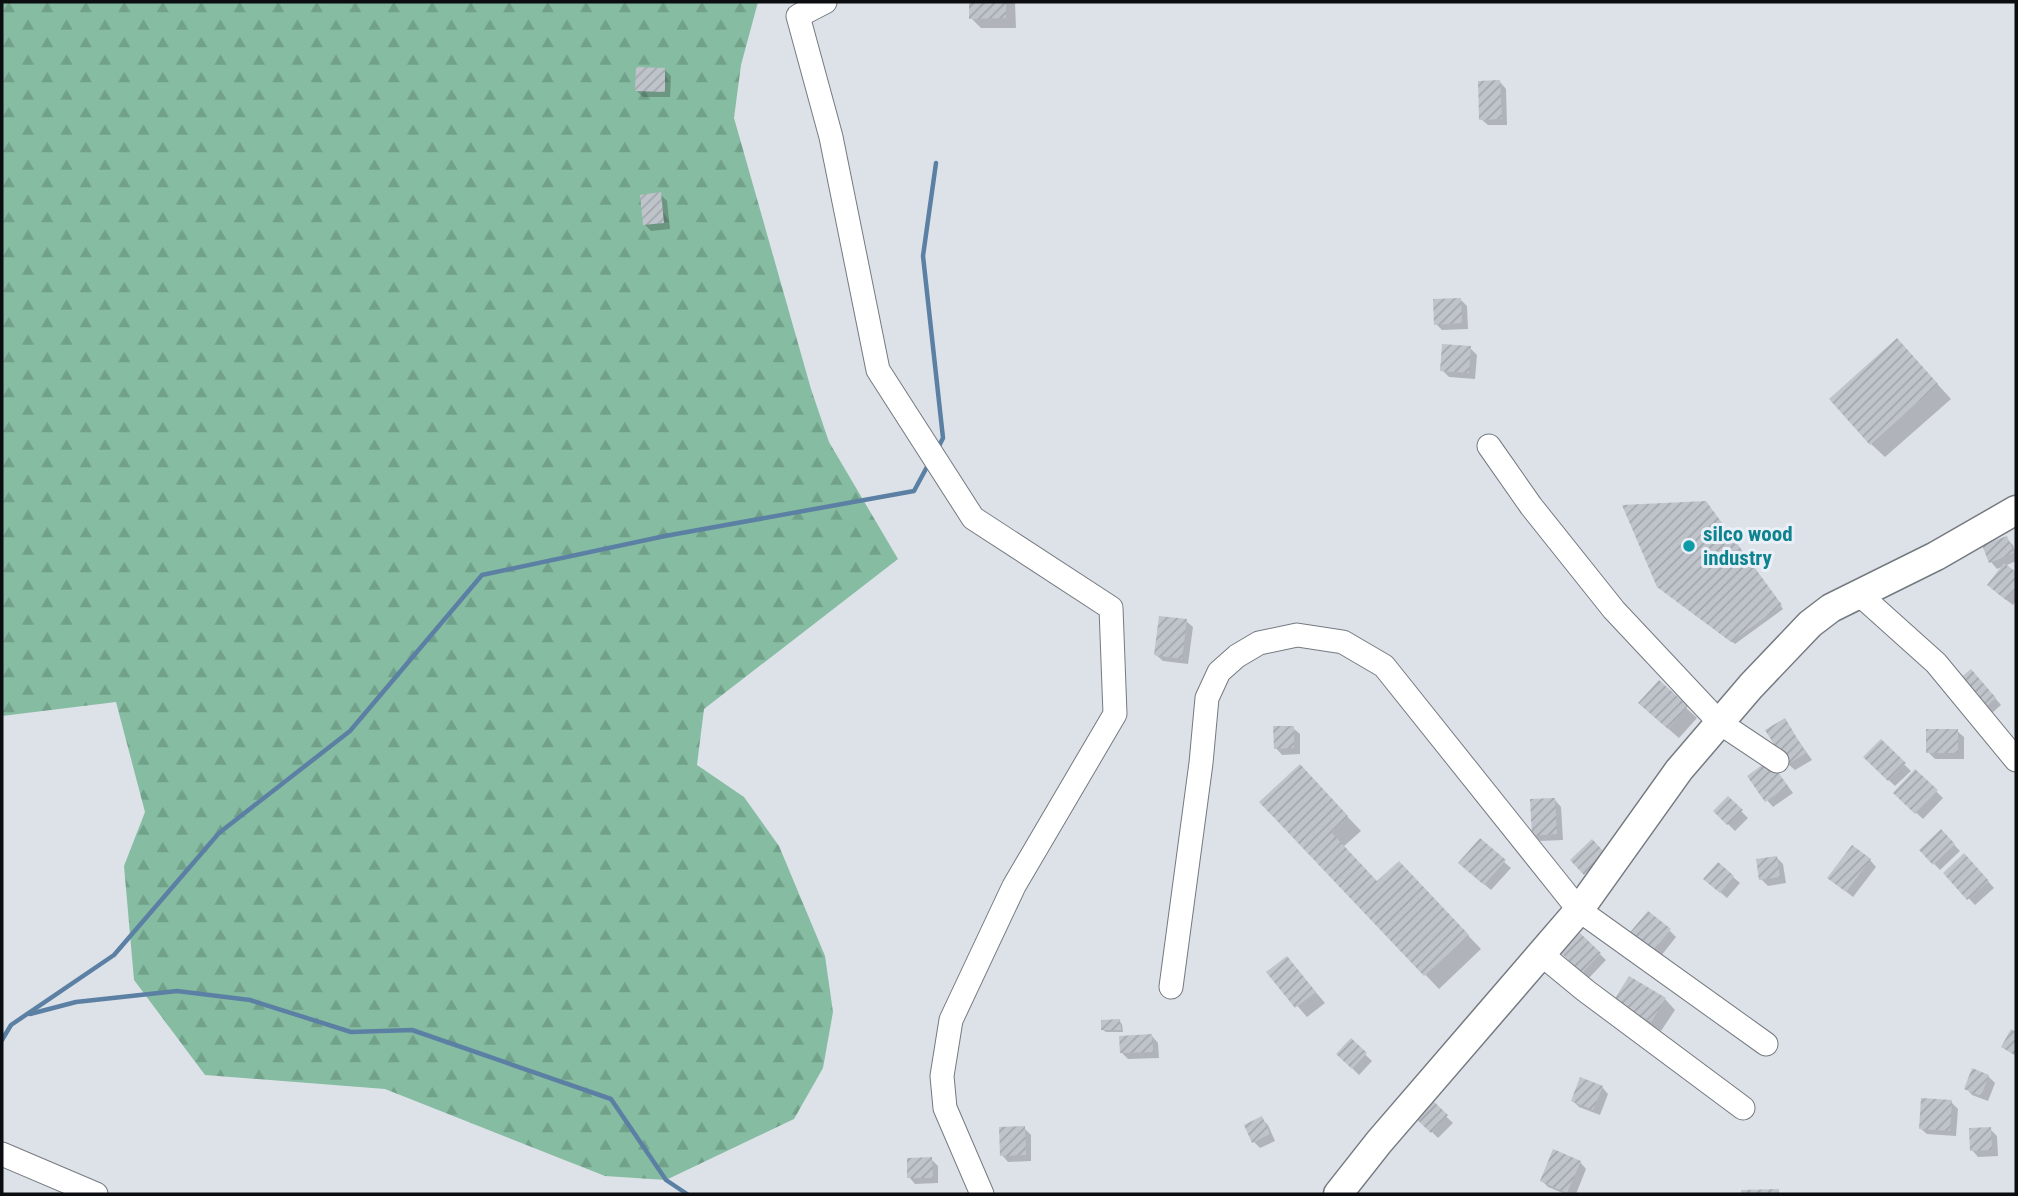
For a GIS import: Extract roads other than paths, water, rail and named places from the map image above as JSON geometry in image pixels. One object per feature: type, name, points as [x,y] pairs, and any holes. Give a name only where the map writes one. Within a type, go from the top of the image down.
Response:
[{"type":"main road","points":[[1338,1194],[1379,1142],[1578,910],[1679,771],[1751,686],[1810,624],[1858,593],[1936,556],[2016,510]]},
{"type":"street","points":[[825,2],[798,16],[831,137],[878,370],[973,518],[1111,608],[1115,714],[1014,886],[951,1020],[942,1076],[945,1108],[982,1194]]},
{"type":"street","points":[[1489,446],[1531,506],[1614,610],[1720,723],[1777,761]]},
{"type":"street","points":[[1858,593],[1936,663],[2016,760]]},
{"type":"street","points":[[1171,987],[1207,698],[1219,672],[1237,656],[1259,643],[1297,635],[1343,642],[1384,666],[1578,910],[1766,1044]]},
{"type":"street","points":[[1541,954],[1743,1108]]},
{"type":"street","points":[[2,1154],[96,1194]]},
{"type":"waterway","points":[[936,163],[923,256],[943,438],[938,448]]},
{"type":"waterway","points":[[2,1040],[11,1025],[114,955],[219,833],[350,731],[482,575],[665,536],[914,491],[928,465]]},
{"type":"waterway","points":[[30,1014],[76,1002],[177,991],[250,1000],[351,1032],[412,1030],[611,1099],[666,1180],[687,1194]]},
{"type":"place","name":"silco wood industry","points":[[1689,546]]}]
